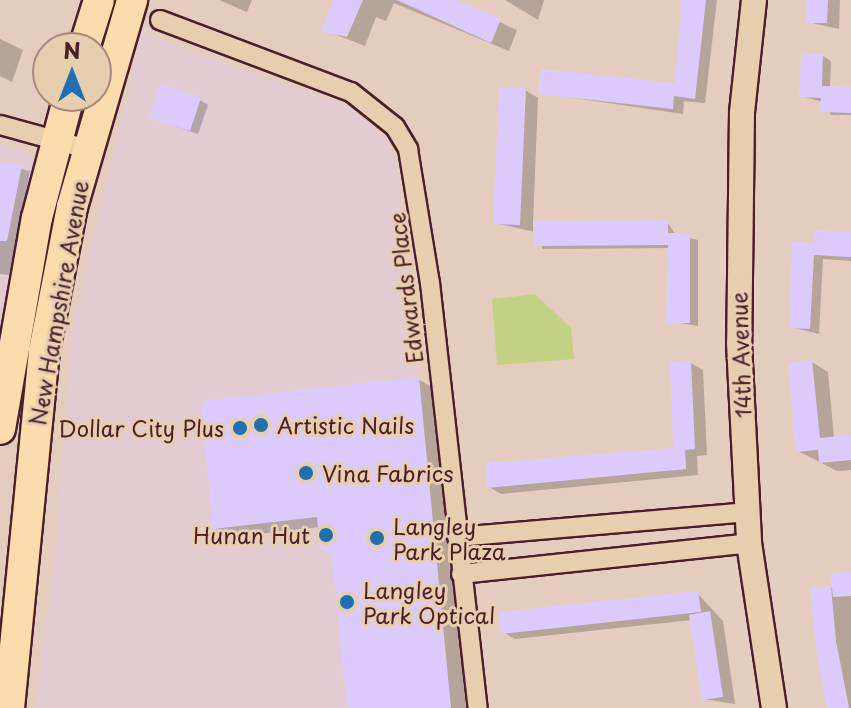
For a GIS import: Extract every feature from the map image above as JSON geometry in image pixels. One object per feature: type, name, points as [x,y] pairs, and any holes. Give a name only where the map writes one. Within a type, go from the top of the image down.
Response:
[{"type":"main road","points":[[89,32],[99,0]]},
{"type":"main road","name":"New Hampshire Avenue","points":[[9,708],[44,351],[87,149],[132,0]]},
{"type":"main road","name":"New Hampshire Avenue","points":[[0,429],[55,140],[64,112]]},
{"type":"street","name":"14th Avenue","points":[[754,0],[738,221],[746,512],[774,708]]},
{"type":"street","name":"Edwards Place","points":[[160,20],[351,92],[402,137],[413,165],[430,283],[478,708]]},
{"type":"street","points":[[0,125],[87,149]]},
{"type":"street","points":[[457,537],[746,512]]},
{"type":"street","points":[[461,574],[749,543]]},
{"type":"shaded area","points":[[141,33],[348,107],[378,130],[398,164],[451,708],[35,708],[56,548],[72,332]]},
{"type":"shaded area","points":[[0,143],[29,152],[32,163],[0,335]]},
{"type":"green space","points":[[535,294],[571,328],[574,359],[497,365],[492,299]]},
{"type":"building","points":[[333,0],[363,0],[347,37],[321,31]]},
{"type":"building","points":[[397,0],[456,0],[501,19],[491,43]]},
{"type":"building","points":[[682,0],[706,0],[695,99],[674,96],[673,109],[538,94],[541,69],[675,83]]},
{"type":"building","points":[[806,0],[828,0],[827,23],[805,23]]},
{"type":"building","points":[[801,53],[823,54],[822,86],[851,87],[851,113],[820,112],[821,98],[799,97]]},
{"type":"building","points":[[161,84],[201,98],[190,131],[149,118]]},
{"type":"building","points":[[499,87],[526,88],[520,225],[493,224]]},
{"type":"building","points":[[0,163],[22,165],[7,241],[0,241]]},
{"type":"building","points":[[668,220],[668,233],[690,233],[690,323],[666,323],[668,245],[533,246],[533,221]]},
{"type":"building","points":[[815,230],[851,232],[851,257],[814,255],[810,329],[789,328],[792,242],[814,243]]},
{"type":"building","points":[[812,360],[820,438],[851,435],[851,460],[819,463],[818,450],[796,452],[788,363]]},
{"type":"building","points":[[691,361],[695,449],[685,450],[686,469],[487,488],[485,463],[673,448],[670,362]]},
{"type":"building","name":"Langley Park Plaza","points":[[419,377],[451,708],[347,708],[332,556],[320,547],[317,517],[213,529],[201,401]]},
{"type":"building","points":[[851,571],[851,596],[833,597],[830,573]]},
{"type":"building","points":[[831,586],[836,641],[849,708],[827,708],[817,655],[810,588]]},
{"type":"building","points":[[698,591],[701,612],[501,634],[499,612]]},
{"type":"building","points":[[710,611],[723,697],[702,700],[689,615]]},
{"type":"place","name":"Artistic Nails","points":[[261,425]]},
{"type":"place","name":"Dollar City Plus","points":[[240,428]]},
{"type":"place","name":"Vina Fabrics","points":[[306,473]]},
{"type":"place","name":"Hunan Hut","points":[[326,535]]},
{"type":"place","name":"Langley Park Plaza","points":[[377,538]]},
{"type":"place","name":"Langley Park Optical","points":[[347,602]]}]
